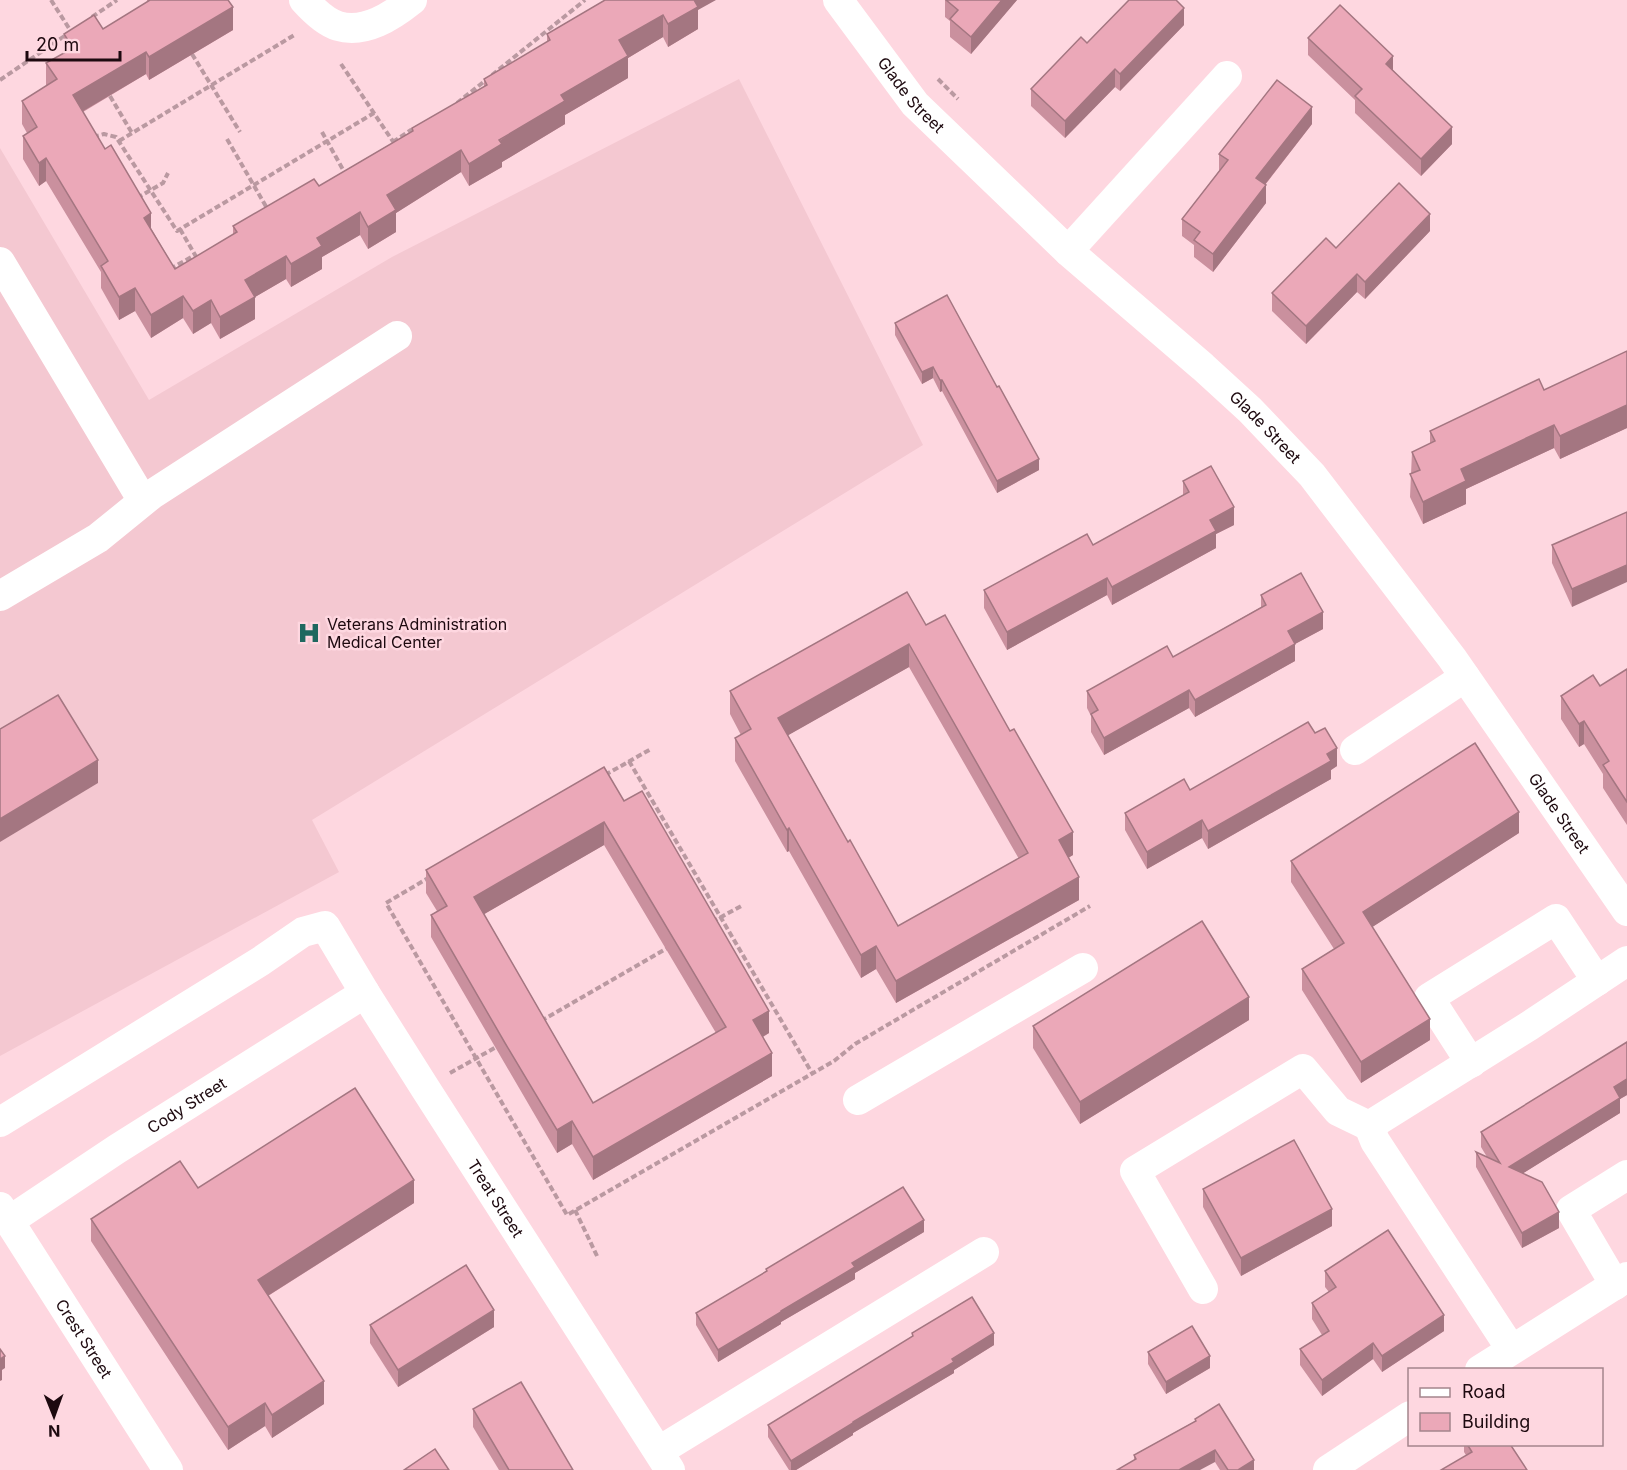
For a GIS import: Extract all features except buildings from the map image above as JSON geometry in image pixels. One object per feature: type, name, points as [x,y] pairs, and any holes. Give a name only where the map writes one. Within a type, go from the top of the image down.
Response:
[{"type":"street","points":[[312,8],[338,26],[357,27],[377,22],[396,13],[412,0]]},
{"type":"street","name":"Glade Street","points":[[838,0],[915,104],[1068,251],[1250,410],[1304,467],[1465,677],[1627,911]]},
{"type":"street","points":[[1068,251],[1227,76]]},
{"type":"street","points":[[0,262],[143,501]]},
{"type":"street","points":[[0,596],[98,538],[143,501],[397,336]]},
{"type":"street","points":[[1355,750],[1465,677]]},
{"type":"street","points":[[1471,1063],[1429,998],[1556,919],[1597,981]]},
{"type":"street","name":"Treat Street","points":[[0,1122],[261,961],[303,932],[325,926],[365,993],[665,1461]]},
{"type":"street","points":[[1369,1126],[1530,1026],[1627,961]]},
{"type":"street","points":[[858,1100],[1083,968]]},
{"type":"street","name":"Cody Street","points":[[5,1214],[117,1149],[365,993]]},
{"type":"street","points":[[1203,1289],[1135,1171],[1303,1069],[1338,1111],[1369,1126],[1375,1141],[1511,1349]]},
{"type":"street","points":[[1483,1368],[1621,1281],[1571,1210],[1627,1175]]},
{"type":"street","name":"Crest Street","points":[[5,1214],[168,1470]]},
{"type":"street","points":[[665,1461],[984,1252]]},
{"type":"street","points":[[1328,1470],[1408,1417]]},
{"type":"path","points":[[51,0],[76,39]]},
{"type":"path","points":[[90,19],[117,0]]},
{"type":"path","points":[[451,108],[585,0]]},
{"type":"path","points":[[119,141],[304,30],[312,8]]},
{"type":"path","points":[[0,80],[71,32]]},
{"type":"path","points":[[192,54],[240,132]]},
{"type":"path","points":[[341,64],[399,150]]},
{"type":"path","points":[[935,76],[961,101]]},
{"type":"path","points":[[110,96],[132,134]]},
{"type":"path","points":[[87,140],[104,134],[116,137],[177,231],[374,113]]},
{"type":"path","points":[[393,142],[411,130],[415,136]]},
{"type":"path","points":[[322,132],[348,179]]},
{"type":"path","points":[[227,140],[270,214]]},
{"type":"path","points":[[131,202],[163,183],[168,174]]},
{"type":"path","points":[[180,229],[201,264]]},
{"type":"path","points":[[163,273],[195,255]]},
{"type":"path","points":[[599,779],[651,748]]},
{"type":"path","points":[[629,761],[812,1073]]},
{"type":"path","points":[[437,873],[386,903],[567,1215],[812,1073],[855,1044],[1090,906]]},
{"type":"path","points":[[711,923],[743,904]]},
{"type":"path","points":[[538,1023],[670,947]]},
{"type":"path","points":[[444,1077],[507,1040]]},
{"type":"path","points":[[576,1210],[598,1258]]},
{"type":"shaded area","name":"Veterans Administration Medical Center","points":[[739,79],[923,445],[312,820],[339,872],[0,1056],[0,148],[149,400],[392,257]]},
{"type":"place","name":"Veterans Administration Medical Center","points":[[309,633]]}]
